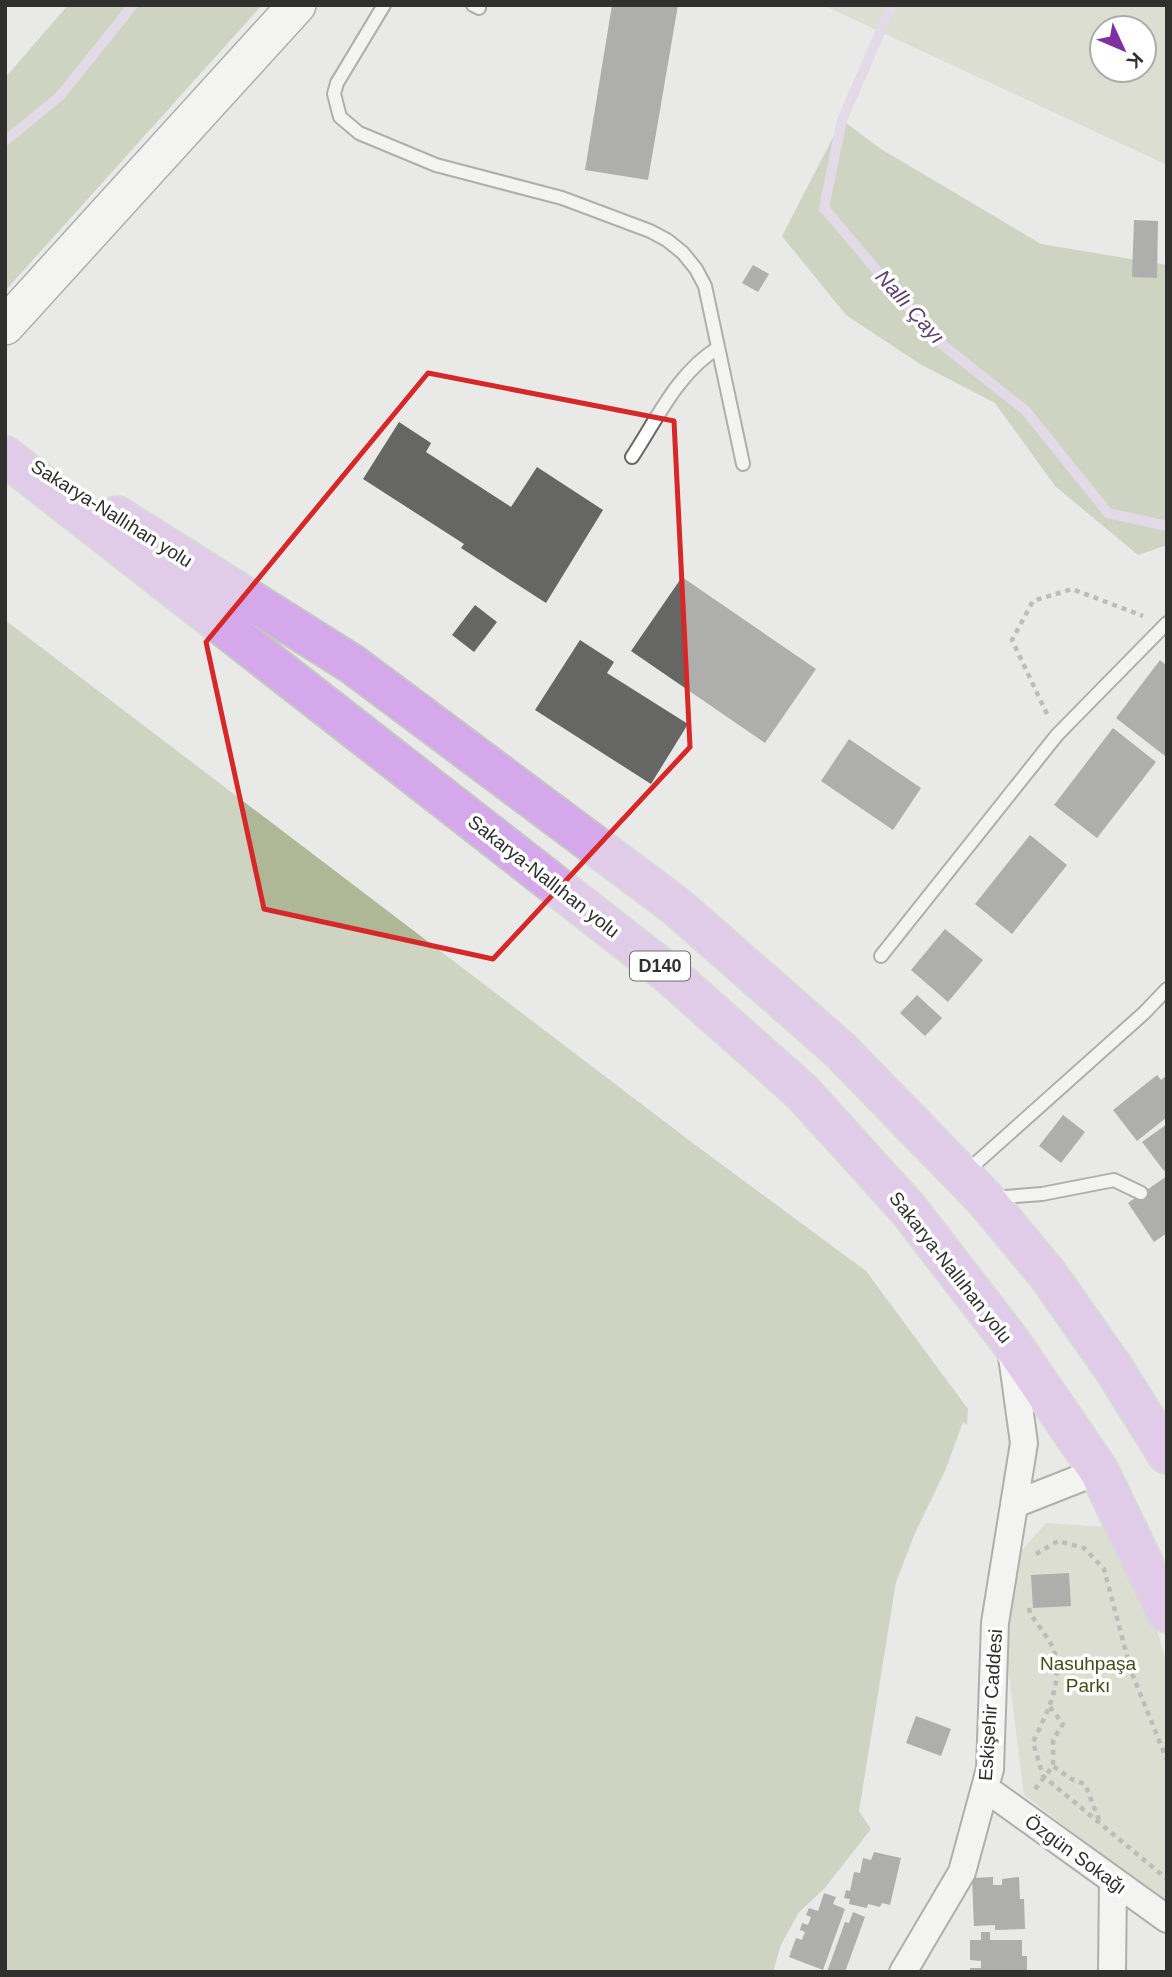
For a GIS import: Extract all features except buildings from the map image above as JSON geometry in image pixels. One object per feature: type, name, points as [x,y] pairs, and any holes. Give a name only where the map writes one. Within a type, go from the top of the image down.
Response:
[{"type":"main road","points":[[5,326],[297,5]]},
{"type":"main road","name":"Sakarya-Nallıhan yolu","points":[[5,446],[352,663],[676,906],[840,1049],[973,1187],[1048,1276],[1107,1358],[1167,1454]]},
{"type":"main road","name":"Sakarya-Nallıhan yolu","points":[[5,456],[670,974],[802,1092],[908,1209],[1010,1340],[1099,1471],[1167,1613]]},
{"type":"street","name":"Eskişehir Caddesi","points":[[904,1972],[962,1872],[990,1769],[995,1623],[1024,1443],[1010,1340]]},
{"type":"street","points":[[1015,1504],[1099,1471]]},
{"type":"street","name":"Özgün Sokağı","points":[[985,1788],[1167,1919]]},
{"type":"street","points":[[1106,1875],[1112,1972]]},
{"type":"lane","points":[[384,5],[337,83],[334,94],[340,117],[349,127],[436,165],[562,198],[650,231],[683,253],[705,286],[743,464]]},
{"type":"lane","points":[[632,457],[686,374],[701,358],[718,348]]},
{"type":"lane","points":[[881,956],[1057,735],[1165,623]]},
{"type":"lane","points":[[973,1187],[1167,989]]},
{"type":"lane","points":[[973,1187],[1042,1194],[1114,1180],[1141,1194]]},
{"type":"path","points":[[1057,735],[1012,640],[1034,601],[1072,589],[1165,623]]},
{"type":"path","points":[[1032,1556],[1058,1541],[1084,1548],[1104,1569],[1131,1671],[1167,1760]]},
{"type":"path","points":[[1028,1603],[1030,1613],[1052,1647],[1058,1677],[1049,1707],[1033,1742],[1043,1776],[1167,1879]]},
{"type":"path","points":[[1018,1812],[1043,1776],[1054,1766],[1053,1740],[1063,1724],[1049,1707]]},
{"type":"path","points":[[1054,1766],[1071,1779],[1085,1784],[1102,1826],[1106,1875]]},
{"type":"highlighted area","points":[[428,373],[674,421],[690,747],[493,959],[264,909],[206,642]]},
{"type":"green space","points":[[68,5],[262,5],[5,291],[5,78]]},
{"type":"green space","points":[[823,5],[1167,5],[1167,165]]},
{"type":"green space","points":[[842,120],[881,149],[1041,244],[1167,265],[1167,545],[1138,555],[1055,486],[995,403],[920,364],[846,315],[782,236]]},
{"type":"green space","points":[[5,620],[694,1144],[866,1271],[968,1409],[967,1425],[963,1422],[945,1471],[915,1533],[896,1582],[859,1811],[871,1829],[824,1889],[799,1912],[781,1945],[773,1972],[5,1972]]},
{"type":"green space","name":"Nasuhpaşa Parkı","points":[[1046,1523],[1105,1527],[1156,1627],[1167,1664],[1167,1905],[1024,1795],[1006,1651],[1016,1557]]},
{"type":"waterway","name":"Nallı Çayı","points":[[5,141],[60,96],[133,5]]},
{"type":"waterway","name":"Nallı Çayı","points":[[892,5],[842,120],[824,208],[934,338],[1026,411],[1108,513],[1167,526]]}]
